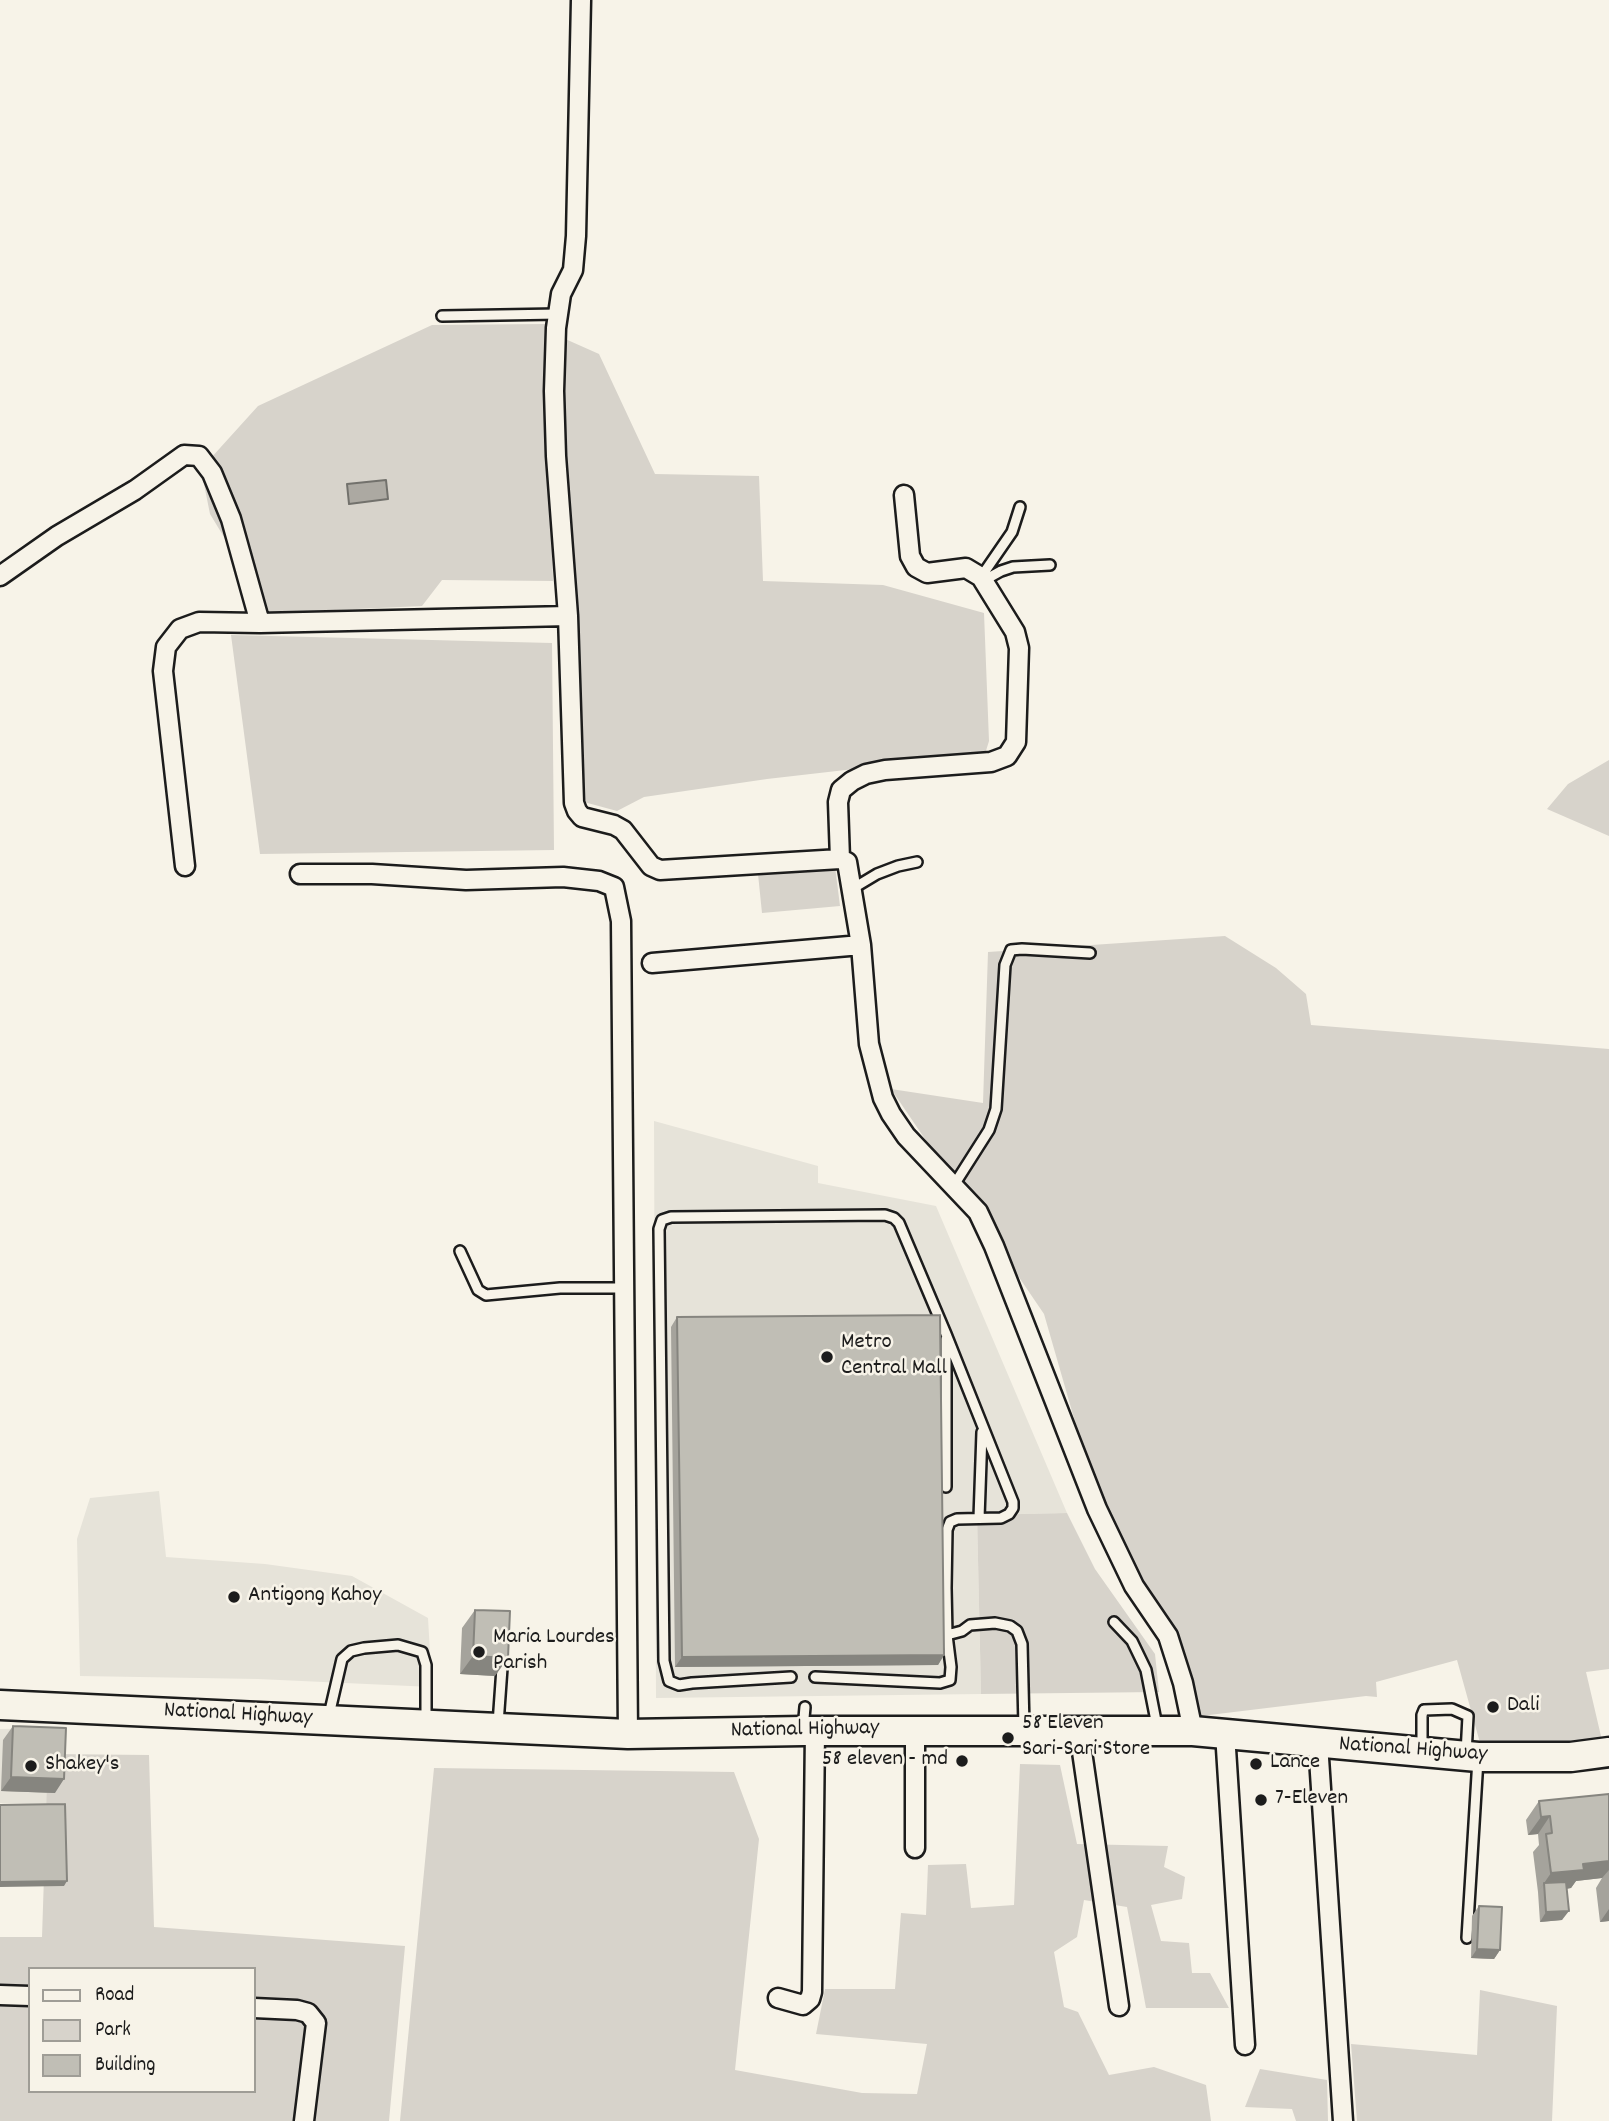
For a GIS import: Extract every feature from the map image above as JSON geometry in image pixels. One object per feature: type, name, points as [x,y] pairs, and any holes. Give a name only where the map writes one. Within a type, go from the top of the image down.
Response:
[{"type":"main road","name":"National Highway","points":[[0,1705],[628,1734],[808,1723],[915,1730],[1193,1731],[1472,1757],[1571,1758],[1609,1752]]},
{"type":"street","points":[[581,0],[576,236],[573,270],[561,294],[558,314],[554,391],[555,443],[568,616],[574,803],[582,817],[623,830],[651,866],[660,870],[840,859],[847,862],[861,945],[869,1044],[883,1098],[906,1136],[978,1212],[994,1246],[1101,1519],[1133,1586],[1168,1636],[1183,1683],[1193,1731]]},
{"type":"street","points":[[0,576],[57,536],[135,490],[184,455],[200,456],[212,473],[231,519],[260,623]]},
{"type":"street","points":[[840,859],[838,802],[841,790],[852,781],[866,774],[886,770],[991,762],[1007,756],[1016,742],[1019,648],[1015,632],[982,579],[965,568],[927,573],[916,567],[910,556],[904,495]]},
{"type":"street","points":[[185,866],[163,671],[166,647],[180,629],[199,622],[568,616]]},
{"type":"street","points":[[300,874],[372,874],[466,880],[563,877],[599,881],[614,887],[621,921],[628,1734]]},
{"type":"street","points":[[652,963],[861,945]]},
{"type":"street","points":[[778,1998],[803,2005],[810,1999],[811,1992],[808,1723]]},
{"type":"street","points":[[915,1730],[915,1848]]},
{"type":"street","points":[[1079,1731],[1119,2006]]},
{"type":"street","points":[[1224,1733],[1245,2045]]},
{"type":"street","points":[[1318,1743],[1343,2121]]},
{"type":"street","points":[[0,1995],[28,1997]]},
{"type":"street","points":[[256,2008],[308,2013],[316,2023],[304,2121]]},
{"type":"lane","points":[[442,316],[558,314]]},
{"type":"lane","points":[[982,579],[1013,532],[1020,507]]},
{"type":"lane","points":[[982,579],[1013,567],[1050,565]]},
{"type":"lane","points":[[852,889],[877,874],[917,862]]},
{"type":"lane","points":[[954,1185],[989,1130],[996,1109],[1006,965],[1011,950],[1022,948],[1090,953]]},
{"type":"lane","points":[[791,1677],[679,1685],[669,1681],[664,1661],[659,1228],[663,1220],[671,1217],[894,1217],[899,1223],[946,1334],[1009,1491],[1013,1508],[1009,1514],[1001,1518],[957,1519],[950,1522],[947,1530],[950,1680],[940,1683],[815,1677]]},
{"type":"lane","points":[[460,1251],[478,1290],[486,1295],[560,1288],[623,1288]]},
{"type":"lane","points":[[946,1334],[946,1487]]},
{"type":"lane","points":[[979,1518],[982,1427]]},
{"type":"lane","points":[[1114,1622],[1132,1642],[1146,1670],[1158,1731]]},
{"type":"lane","points":[[947,1634],[962,1631],[970,1625],[995,1623],[1010,1626],[1017,1631],[1022,1644],[1024,1732]]},
{"type":"lane","points":[[328,1721],[342,1659],[351,1651],[398,1645],[422,1652],[426,1665],[426,1724]]},
{"type":"lane","points":[[497,1729],[502,1668]]},
{"type":"lane","points":[[1422,1752],[1424,1710],[1452,1709],[1468,1716],[1472,1757],[1467,1937]]},
{"type":"shaded area","points":[[386,480],[388,499],[349,504],[347,484]]},
{"type":"shaded area","name":"Metro Central Mall","points":[[654,1121],[818,1166],[818,1183],[936,1206],[1067,1513],[977,1515],[981,1694],[656,1698]]},
{"type":"shaded area","name":"Antigong Kahoy","points":[[159,1491],[166,1557],[265,1564],[352,1576],[428,1618],[432,1687],[258,1679],[80,1676],[77,1539],[90,1498]]},
{"type":"shaded area","name":"Shakey's","points":[[63,1728],[59,1805],[0,1803],[0,1729]]},
{"type":"green space","points":[[545,324],[553,581],[442,580],[422,606],[270,613],[210,514],[201,469],[258,406],[432,325]]},
{"type":"green space","points":[[563,338],[599,354],[655,474],[759,476],[763,581],[883,585],[984,613],[989,741],[985,754],[767,779],[644,797],[617,811],[584,802],[565,457]]},
{"type":"green space","points":[[231,635],[552,643],[554,850],[260,854]]},
{"type":"green space","points":[[1609,760],[1609,836],[1547,809],[1568,784]]},
{"type":"green space","points":[[835,866],[840,906],[762,913],[758,874]]},
{"type":"green space","points":[[1225,936],[1276,968],[1306,994],[1311,1025],[1609,1049],[1609,1669],[1586,1672],[1604,1749],[1482,1750],[1457,1660],[1376,1682],[1377,1697],[1366,1696],[1201,1716],[1103,1519],[1044,1314],[891,1089],[983,1103],[988,952]]},
{"type":"green space","points":[[1067,1513],[1095,1569],[1155,1654],[1159,1692],[981,1694],[977,1515]]},
{"type":"green space","points":[[48,1754],[149,1755],[154,1927],[405,1946],[389,2121],[0,2121],[0,1937],[42,1937]]},
{"type":"green space","points":[[1020,1764],[1060,1765],[1077,1844],[1168,1846],[1164,1867],[1185,1877],[1182,1899],[1151,1905],[1161,1941],[1189,1943],[1192,1973],[1210,1973],[1229,2008],[1146,2008],[1127,1907],[1084,1900],[1077,1937],[1054,1952],[1064,2007],[1078,2012],[1109,2075],[1154,2067],[1206,2085],[1211,2121],[400,2121],[434,1768],[734,1772],[759,1839],[735,2070],[862,2093],[917,2094],[927,2044],[816,2034],[825,1989],[895,1989],[901,1913],[926,1915],[928,1865],[966,1864],[971,1908],[1014,1905]]},
{"type":"green space","points":[[1480,1990],[1557,2006],[1552,2121],[1357,2121],[1351,2044],[1477,2055]]},
{"type":"green space","points":[[1260,2069],[1327,2080],[1328,2121],[1296,2121],[1292,2109],[1245,2107]]},
{"type":"building","points":[[940,1315],[944,1655],[682,1657],[677,1317]]},
{"type":"building","points":[[475,1610],[510,1611],[508,1658],[473,1656]]},
{"type":"building","points":[[13,1726],[66,1728],[64,1779],[11,1777]]},
{"type":"building","points":[[1609,1794],[1609,1861],[1583,1864],[1584,1870],[1551,1873],[1546,1834],[1552,1833],[1550,1816],[1541,1817],[1539,1801]]},
{"type":"building","points":[[65,1804],[67,1881],[0,1882],[0,1805]]},
{"type":"building","points":[[1566,1882],[1569,1911],[1546,1912],[1544,1883]]},
{"type":"building","points":[[1479,1906],[1502,1907],[1500,1950],[1477,1949]]},
{"type":"place","name":"Metro Central Mall","points":[[827,1357]]},
{"type":"place","name":"Antigong Kahoy","points":[[234,1597]]},
{"type":"place","name":"Maria Lourdes Parish","points":[[479,1652]]},
{"type":"place","name":"Dali","points":[[1493,1707]]},
{"type":"place","name":"58 Eleven Sari-Sari Store","points":[[1008,1738]]},
{"type":"place","name":"58 eleven - md","points":[[962,1761]]},
{"type":"place","name":"Lance","points":[[1256,1764]]},
{"type":"place","name":"Shakey's","points":[[31,1766]]},
{"type":"place","name":"7-Eleven","points":[[1261,1800]]}]
